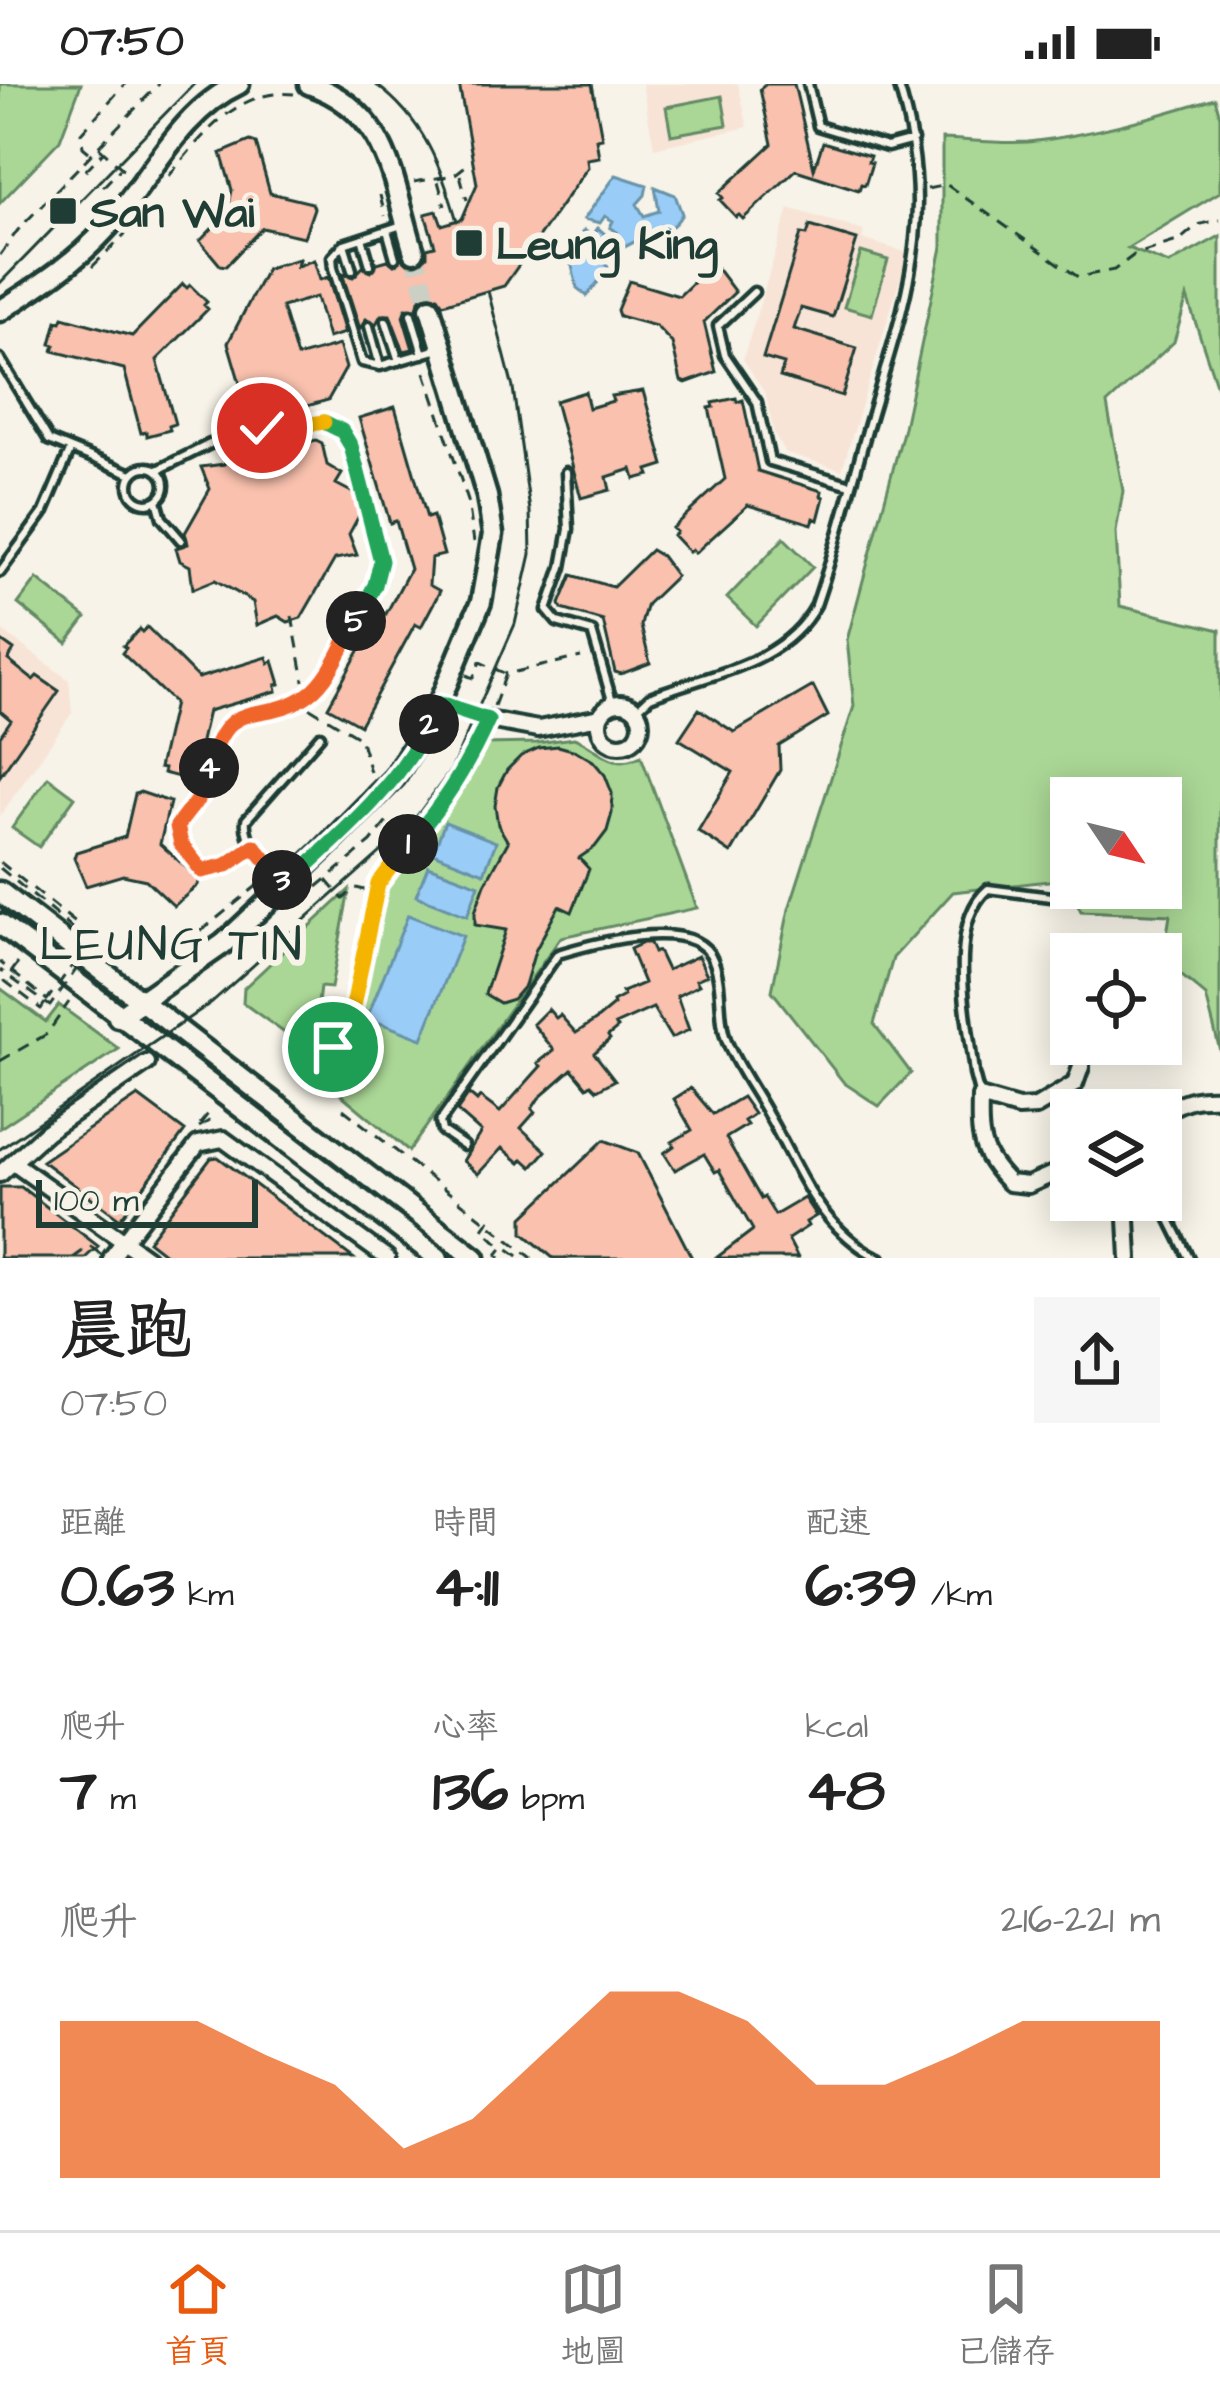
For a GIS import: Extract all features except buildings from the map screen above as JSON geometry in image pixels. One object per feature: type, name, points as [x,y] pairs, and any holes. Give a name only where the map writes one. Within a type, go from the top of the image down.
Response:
[{"type":"street","points":[[0,311],[81,253],[115,218],[195,116],[239,84]]},
{"type":"street","points":[[308,91],[335,95],[364,118],[382,144],[387,189],[404,255]]},
{"type":"street","points":[[118,1017],[223,944],[280,878],[395,778],[419,744],[454,670],[486,586],[493,534],[487,496],[420,311]]},
{"type":"street","points":[[488,720],[538,729],[600,717],[613,704],[624,703],[636,710],[640,731],[624,745],[604,738],[600,717]]},
{"type":"street","points":[[0,892],[475,1258]]},
{"type":"street","points":[[0,924],[438,1258]]},
{"type":"street","points":[[0,1174],[46,1132],[146,1063]]},
{"type":"street","points":[[1050,1175],[1028,1185],[1009,1183],[986,1159],[981,1145],[980,1097],[1018,1108],[1036,1107],[1075,1084],[1081,1065]]},
{"type":"street","points":[[1182,1101],[1220,1098]]},
{"type":"street","points":[[108,1258],[198,1144],[223,1139],[387,1258]]},
{"type":"street","points":[[15,1164],[147,1258]]},
{"type":"street","points":[[1128,1221],[1130,1258]]},
{"type":"lane","points":[[808,84],[818,126],[887,147],[913,140]]},
{"type":"lane","points":[[636,710],[650,697],[761,658],[799,632],[816,605],[915,258],[920,191],[898,84]]},
{"type":"lane","points":[[396,227],[344,244],[332,257],[333,268],[362,362],[380,366],[433,351]]},
{"type":"lane","points":[[362,238],[370,265]]},
{"type":"lane","points":[[344,244],[352,270]]},
{"type":"lane","points":[[754,292],[718,326],[725,356],[757,402],[770,461],[851,485]]},
{"type":"lane","points":[[386,321],[399,361]]},
{"type":"lane","points":[[369,326],[380,366]]},
{"type":"lane","points":[[0,359],[43,434],[70,451],[132,474]]},
{"type":"lane","points":[[158,470],[246,426],[273,430],[322,421],[348,438],[378,540],[380,569],[375,585],[328,672],[306,696],[242,716],[222,730],[203,790],[177,826],[181,844],[202,871],[227,865],[254,846]]},
{"type":"lane","points":[[0,572],[44,512],[70,451]]},
{"type":"lane","points":[[157,500],[145,503],[132,495],[132,474],[147,466],[158,470],[165,485],[157,500],[162,518],[181,540]]},
{"type":"lane","points":[[566,472],[569,529],[547,610],[556,622],[592,632],[613,704]]},
{"type":"lane","points":[[439,704],[488,720]]},
{"type":"lane","points":[[280,878],[246,836],[246,820],[320,736]]},
{"type":"lane","points":[[980,1097],[974,1074],[964,934],[981,894],[988,889],[1050,897]]},
{"type":"lane","points":[[464,1146],[442,1131],[440,1122],[558,954],[633,934],[692,943],[711,954],[719,979],[725,1039],[812,1190],[833,1223],[880,1258]]},
{"type":"lane","points":[[1170,1221],[1189,1258]]},
{"type":"path","points":[[91,154],[83,147],[81,133],[125,84]]},
{"type":"path","points":[[85,171],[159,84]]},
{"type":"path","points":[[168,176],[199,140],[248,100],[308,91]]},
{"type":"path","points":[[0,255],[18,230],[101,149]]},
{"type":"path","points":[[101,149],[128,174]]},
{"type":"path","points":[[385,216],[387,189],[438,181],[460,173],[468,164]]},
{"type":"path","points":[[103,187],[122,167]]},
{"type":"path","points":[[460,173],[467,200]]},
{"type":"path","points":[[438,181],[446,206]]},
{"type":"path","points":[[920,191],[947,185],[1078,277],[1114,270],[1134,255],[1180,240],[1197,225],[1220,220]]},
{"type":"path","points":[[84,273],[128,231]]},
{"type":"path","points":[[425,372],[468,501],[473,548]]},
{"type":"path","points":[[256,438],[271,412]]},
{"type":"path","points":[[292,616],[310,709],[360,738],[370,772]]},
{"type":"path","points":[[454,670],[473,678],[480,662],[506,674],[581,657]]},
{"type":"path","points":[[367,900],[386,868],[437,813],[457,783],[506,674]]},
{"type":"path","points":[[317,886],[370,842],[392,815]]},
{"type":"path","points":[[0,865],[120,956]]},
{"type":"path","points":[[0,865],[93,946],[50,1006],[0,966]]},
{"type":"path","points":[[168,958],[280,878]]},
{"type":"path","points":[[326,879],[341,897]]},
{"type":"path","points":[[335,903],[356,888],[372,891]]},
{"type":"path","points":[[346,1014],[352,1011],[372,891]]},
{"type":"path","points":[[18,963],[5,981],[41,1009],[93,937]]},
{"type":"path","points":[[0,966],[47,1000]]},
{"type":"path","points":[[298,1066],[312,1063],[333,1047],[351,988]]},
{"type":"path","points":[[0,1061],[47,1034],[69,1003]]},
{"type":"path","points":[[287,1048],[320,1032],[331,1004]]},
{"type":"path","points":[[343,1109],[532,1258]]},
{"type":"path","points":[[196,1130],[211,1110]]},
{"type":"path","points":[[209,1121],[220,1128]]},
{"type":"path","points":[[490,1219],[483,1229],[521,1258]]},
{"type":"path","points":[[73,1258],[90,1246],[108,1258]]},
{"type":"path","points":[[500,1258],[502,1247]]},
{"type":"shaded area","points":[[642,84],[738,84],[748,127],[654,148]]},
{"type":"shaded area","points":[[789,208],[864,231],[862,239],[908,253],[842,470],[786,453],[774,434],[766,395],[743,359]]},
{"type":"shaded area","points":[[0,629],[69,680],[72,713],[0,816]]},
{"type":"green space","points":[[0,84],[81,84],[60,140],[0,203]]},
{"type":"green space","points":[[722,96],[727,125],[671,135],[666,107]]},
{"type":"green space","points":[[1215,98],[1220,116],[1220,192],[1128,248],[1169,264],[1220,236],[1220,396],[1187,297],[1174,342],[1107,404],[1123,491],[1116,532],[1120,606],[1220,630],[1220,1051],[1206,996],[1182,976],[1182,933],[1167,933],[1170,915],[1080,909],[1182,909],[1182,777],[1050,777],[1050,881],[953,892],[893,958],[874,1024],[911,1073],[879,1106],[844,1083],[772,991],[789,909],[854,706],[847,640],[903,432],[942,247],[942,139],[1028,142],[1123,124]]},
{"type":"green space","points":[[861,252],[888,260],[872,315],[844,307]]},
{"type":"green space","points":[[784,538],[813,567],[756,626],[727,598]]},
{"type":"green space","points":[[37,579],[86,618],[67,643],[18,604]]},
{"type":"green space","points":[[574,738],[613,760],[641,756],[697,908],[561,937],[409,1151],[313,1071],[335,1055],[351,1033],[368,941],[385,883],[482,744]]},
{"type":"green space","points":[[48,777],[75,797],[39,847],[12,828]]},
{"type":"green space","points":[[349,890],[331,988],[320,987],[318,1003],[328,1004],[318,1025],[293,1039],[243,1003],[244,988]]},
{"type":"green space","points":[[0,988],[46,1022],[59,1005],[119,1049],[0,1128]]},
{"type":"water","points":[[616,175],[647,185],[637,204],[644,216],[659,211],[655,187],[675,195],[682,214],[669,228],[619,251],[613,239],[617,232],[610,227],[613,221],[605,216],[600,223],[584,219]]},
{"type":"water","points":[[598,228],[605,234],[601,241],[608,245],[604,252],[610,257],[605,264],[609,268],[587,296],[577,288],[566,256],[584,230],[592,236]]},
{"type":"water","points":[[445,822],[496,842],[484,873],[433,853]]},
{"type":"water","points":[[428,866],[479,885],[467,916],[416,896]]},
{"type":"water","points":[[408,915],[463,936],[422,1039],[367,1018]]},
{"type":"tunnel","points":[[414,252],[430,308]]},
{"type":"tram line","points":[[0,283],[194,84]]},
{"type":"tram line","points":[[375,84],[418,128],[457,221]]},
{"type":"tram line","points":[[0,1149],[212,1002],[408,828],[451,770],[515,624],[531,554],[530,511],[513,388],[488,291]]},
{"type":"place","name":"San Wai","points":[[63,211]]},
{"type":"place","name":"Leung King","points":[[469,243]]},
{"type":"district","name":"LEUNG TIN","points":[[172,943]]},
{"type":"route","points":[[262,428],[286,429],[322,421],[348,438],[378,540],[380,569],[316,688],[302,698],[242,716],[222,730],[203,790],[177,826],[181,844],[202,871],[227,865],[254,846],[286,885],[395,778],[439,704],[488,720],[437,813],[382,874],[352,1011],[346,1014],[333,1047]]}]
